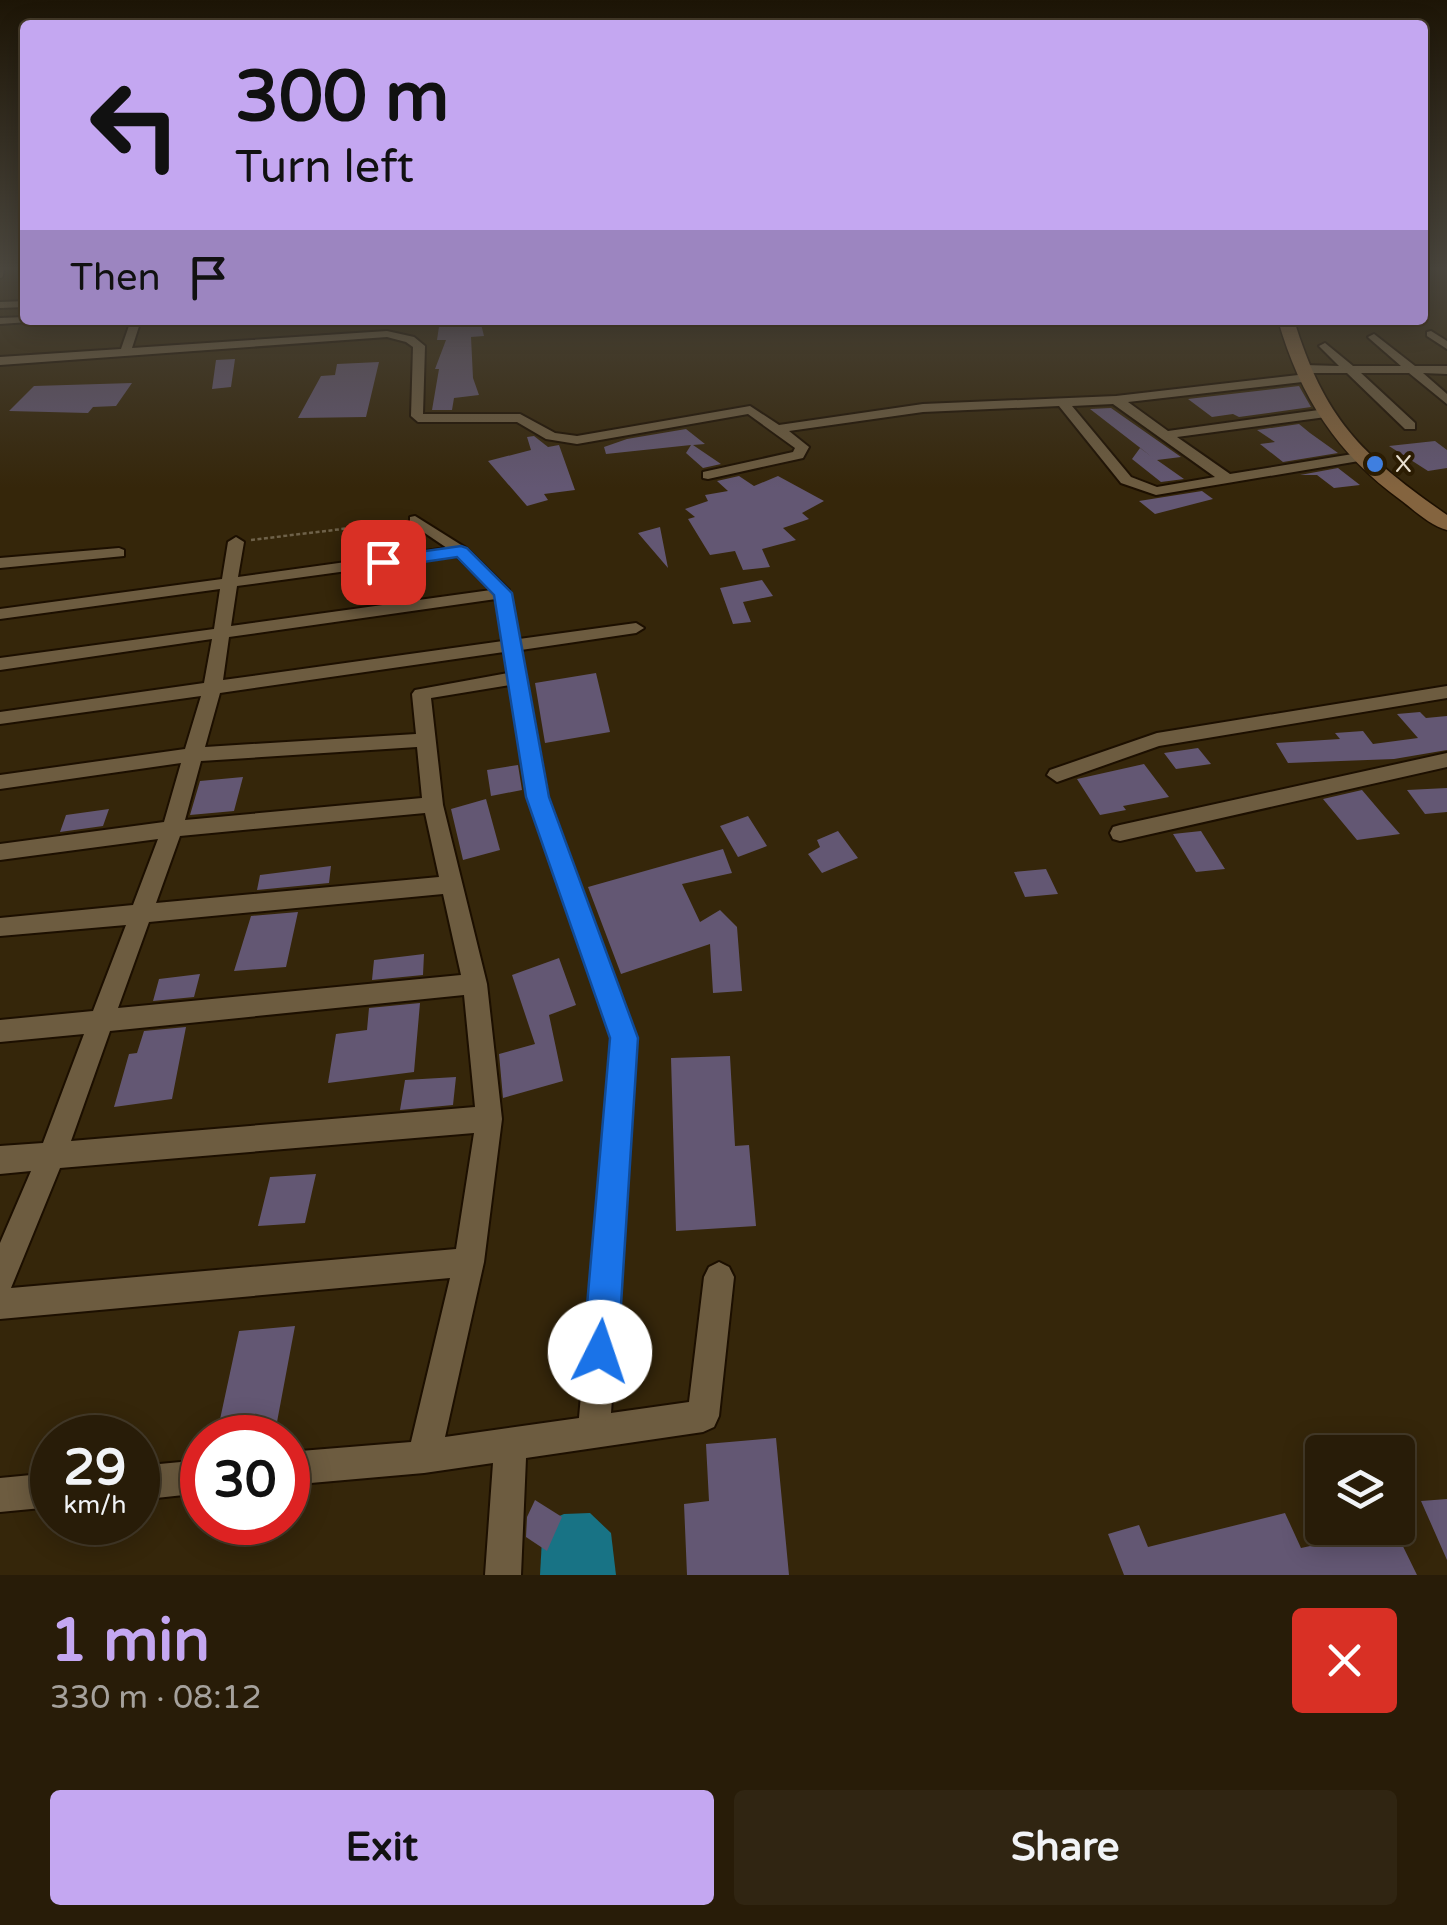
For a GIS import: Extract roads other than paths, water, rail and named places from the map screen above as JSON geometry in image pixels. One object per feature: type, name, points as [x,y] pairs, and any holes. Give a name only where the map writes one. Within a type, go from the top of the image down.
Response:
[{"type":"street","points":[[125,353],[129,342]]},
{"type":"street","points":[[0,361],[261,342]]},
{"type":"street","points":[[414,342],[420,346],[418,416],[423,419],[520,418],[560,440],[576,440],[750,410],[802,451],[708,475]]},
{"type":"street","points":[[1291,342],[1326,413],[1359,457],[1447,524]]},
{"type":"street","points":[[1379,342],[1447,400]]},
{"type":"street","points":[[1325,346],[1410,426]]},
{"type":"street","points":[[778,430],[923,408],[1116,400],[1306,374],[1447,370]]},
{"type":"street","points":[[1116,400],[1229,480]]},
{"type":"street","points":[[1064,403],[1126,480],[1156,491],[1359,457]]},
{"type":"street","points":[[1166,435],[1326,413]]},
{"type":"street","points":[[416,520],[461,552],[503,593],[538,797],[624,1038],[594,1431]]},
{"type":"street","points":[[0,1278],[52,1156],[172,830],[212,686],[236,542]]},
{"type":"street","points":[[0,563],[119,552]]},
{"type":"street","points":[[0,614],[461,552]]},
{"type":"street","points":[[0,664],[503,593]]},
{"type":"street","points":[[0,718],[636,628]]},
{"type":"street","points":[[424,1457],[469,1262],[489,1119],[475,984],[432,804],[421,694],[516,678]]},
{"type":"street","points":[[1057,775],[1157,740],[1447,692]]},
{"type":"street","points":[[0,782],[192,754],[423,740]]},
{"type":"street","points":[[1120,833],[1447,760]]},
{"type":"street","points":[[0,852],[432,804]]},
{"type":"street","points":[[0,927],[141,917],[450,885]]},
{"type":"street","points":[[0,1031],[475,984]]},
{"type":"street","points":[[0,1160],[489,1119]]},
{"type":"street","points":[[0,1304],[469,1262]]},
{"type":"street","points":[[310,1467],[510,1446],[703,1416],[719,1277]]},
{"type":"street","points":[[504,1575],[510,1446]]},
{"type":"street","points":[[0,1495],[30,1492]]},
{"type":"water","points":[[590,1513],[611,1533],[616,1575],[540,1575],[542,1539],[550,1520],[564,1514]]},
{"type":"place","name":"X","points":[[1375,464]]}]
